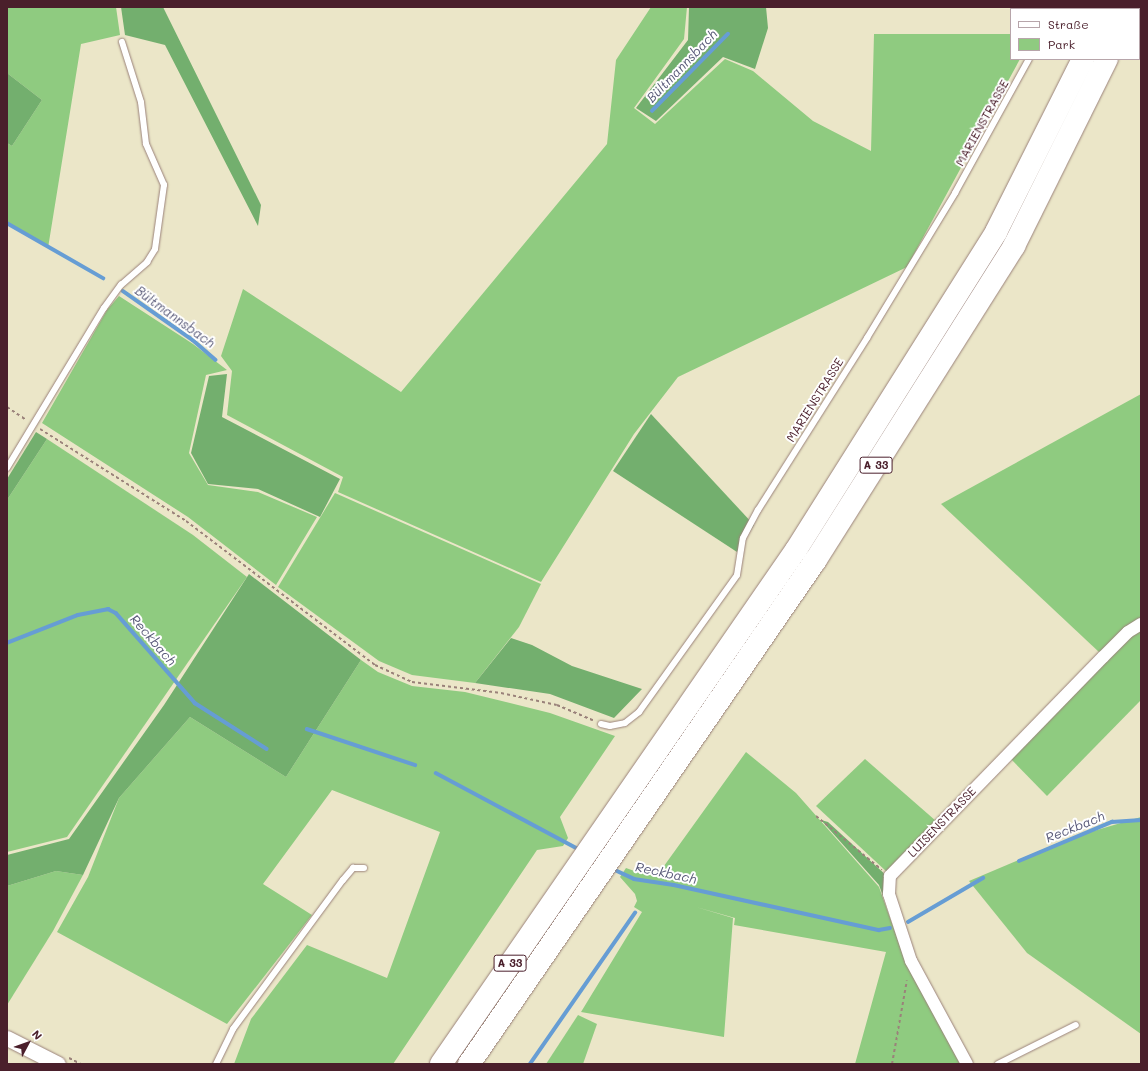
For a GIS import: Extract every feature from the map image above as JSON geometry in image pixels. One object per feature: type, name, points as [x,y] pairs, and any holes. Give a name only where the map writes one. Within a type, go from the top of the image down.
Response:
[{"type":"highway","name":"A 33","points":[[441,1064],[578,862],[796,550],[991,239],[1082,60]]},
{"type":"highway","name":"A 33","points":[[469,1064],[613,852],[815,561],[1014,246],[1107,60]]},
{"type":"street","name":"LUISENSTRASSE","points":[[890,876],[1103,657],[1141,624]]},
{"type":"street","points":[[890,876],[889,894],[910,961],[967,1064]]},
{"type":"street","points":[[7,1038],[58,1064]]},
{"type":"lane","points":[[7,468],[104,308],[121,285],[147,262],[155,249],[164,185],[146,144],[141,102],[122,42]]},
{"type":"lane","name":"MARIENSTRASSE","points":[[601,724],[610,726],[625,723],[639,712],[737,575],[743,538],[758,510],[867,338],[955,193],[1029,60]]},
{"type":"lane","points":[[216,1064],[245,1013],[343,880],[353,868],[364,868]]},
{"type":"lane","points":[[998,1064],[1076,1025]]},
{"type":"path","points":[[7,407],[186,521],[375,665],[412,682],[501,694],[557,705],[601,724]]},
{"type":"path","points":[[816,816],[890,876]]},
{"type":"path","points":[[892,1064],[910,961]]},
{"type":"green space","points":[[7,7],[116,7],[120,35],[81,44],[48,248],[7,223],[7,143],[12,146],[42,100],[7,73]]},
{"type":"green space","points":[[121,7],[163,7],[261,205],[258,226],[165,45],[125,35]]},
{"type":"green space","points":[[651,7],[687,7],[684,39],[634,108],[655,124],[725,59],[753,71],[813,121],[871,151],[874,34],[1010,34],[1010,60],[1019,60],[907,267],[678,377],[634,434],[541,582],[338,492],[343,477],[227,415],[232,371],[221,356],[243,289],[401,392],[607,144],[616,60]]},
{"type":"green space","points":[[689,7],[766,7],[768,28],[755,69],[723,57],[656,121],[636,108],[688,40]]},
{"type":"green space","points":[[7,73],[42,100],[12,146],[7,143]]},
{"type":"green space","points":[[119,296],[193,344],[227,370],[206,375],[189,453],[208,485],[258,492],[317,517],[276,585],[188,517],[42,423],[107,310]]},
{"type":"green space","points":[[227,374],[222,417],[340,479],[320,517],[258,489],[208,484],[191,453],[209,376]]},
{"type":"green space","points":[[1141,394],[1141,618],[1100,653],[941,504]]},
{"type":"green space","points":[[651,414],[754,525],[737,552],[613,471]]},
{"type":"green space","points":[[36,432],[47,439],[7,500],[7,479]]},
{"type":"green space","points":[[47,439],[193,535],[247,577],[67,837],[7,852],[7,500]]},
{"type":"green space","points":[[335,493],[541,584],[519,627],[475,683],[412,675],[379,661],[278,587]]},
{"type":"green space","points":[[249,574],[361,660],[286,777],[190,717],[119,798],[83,875],[56,871],[7,886],[7,855],[69,839],[164,705]]},
{"type":"green space","points":[[1141,628],[1141,700],[1047,796],[1010,758],[1105,660]]},
{"type":"green space","points":[[511,638],[532,645],[572,666],[642,689],[614,718],[550,694],[475,683]]},
{"type":"green space","points":[[361,660],[378,672],[412,686],[465,692],[550,713],[615,736],[560,817],[568,838],[563,846],[537,850],[393,1064],[234,1064],[251,1019],[307,945],[387,978],[440,832],[332,790],[263,884],[312,915],[227,1024],[57,932],[88,877],[119,798],[190,717],[286,777]]},
{"type":"green space","points":[[746,752],[796,793],[879,887],[905,960],[960,1064],[855,1064],[886,952],[734,925],[735,918],[696,907],[733,918],[724,1037],[581,1012],[642,912],[634,907],[637,901],[635,894],[620,877],[626,868],[640,873],[653,874],[664,866]]},
{"type":"green space","points":[[865,759],[936,821],[887,872],[816,806]]},
{"type":"green space","points":[[1141,817],[1141,1034],[1027,953],[969,881],[1070,838]]},
{"type":"green space","points":[[821,820],[828,822],[888,877],[896,932],[879,885]]},
{"type":"green space","points":[[56,871],[83,875],[53,931],[7,1005],[7,886]]},
{"type":"green space","points":[[578,1015],[597,1024],[583,1064],[546,1064]]},
{"type":"waterway","name":"Bültmannsbach","points":[[652,111],[728,34]]},
{"type":"waterway","name":"Bültmannsbach","points":[[7,223],[103,278]]},
{"type":"waterway","name":"Bültmannsbach","points":[[123,291],[193,340],[216,360]]},
{"type":"waterway","name":"Reckbach","points":[[7,643],[78,615],[108,609],[116,613],[195,703],[267,749]]},
{"type":"waterway","name":"Reckbach","points":[[307,729],[415,765]]},
{"type":"waterway","name":"Reckbach","points":[[436,773],[580,850]]},
{"type":"waterway","name":"Reckbach","points":[[1019,861],[1112,822],[1141,820]]},
{"type":"waterway","name":"Reckbach","points":[[613,869],[634,879],[674,885],[879,930],[890,928]]},
{"type":"waterway","name":"Reckbach","points":[[908,922],[983,878]]},
{"type":"waterway","points":[[530,1064],[635,913]]}]
